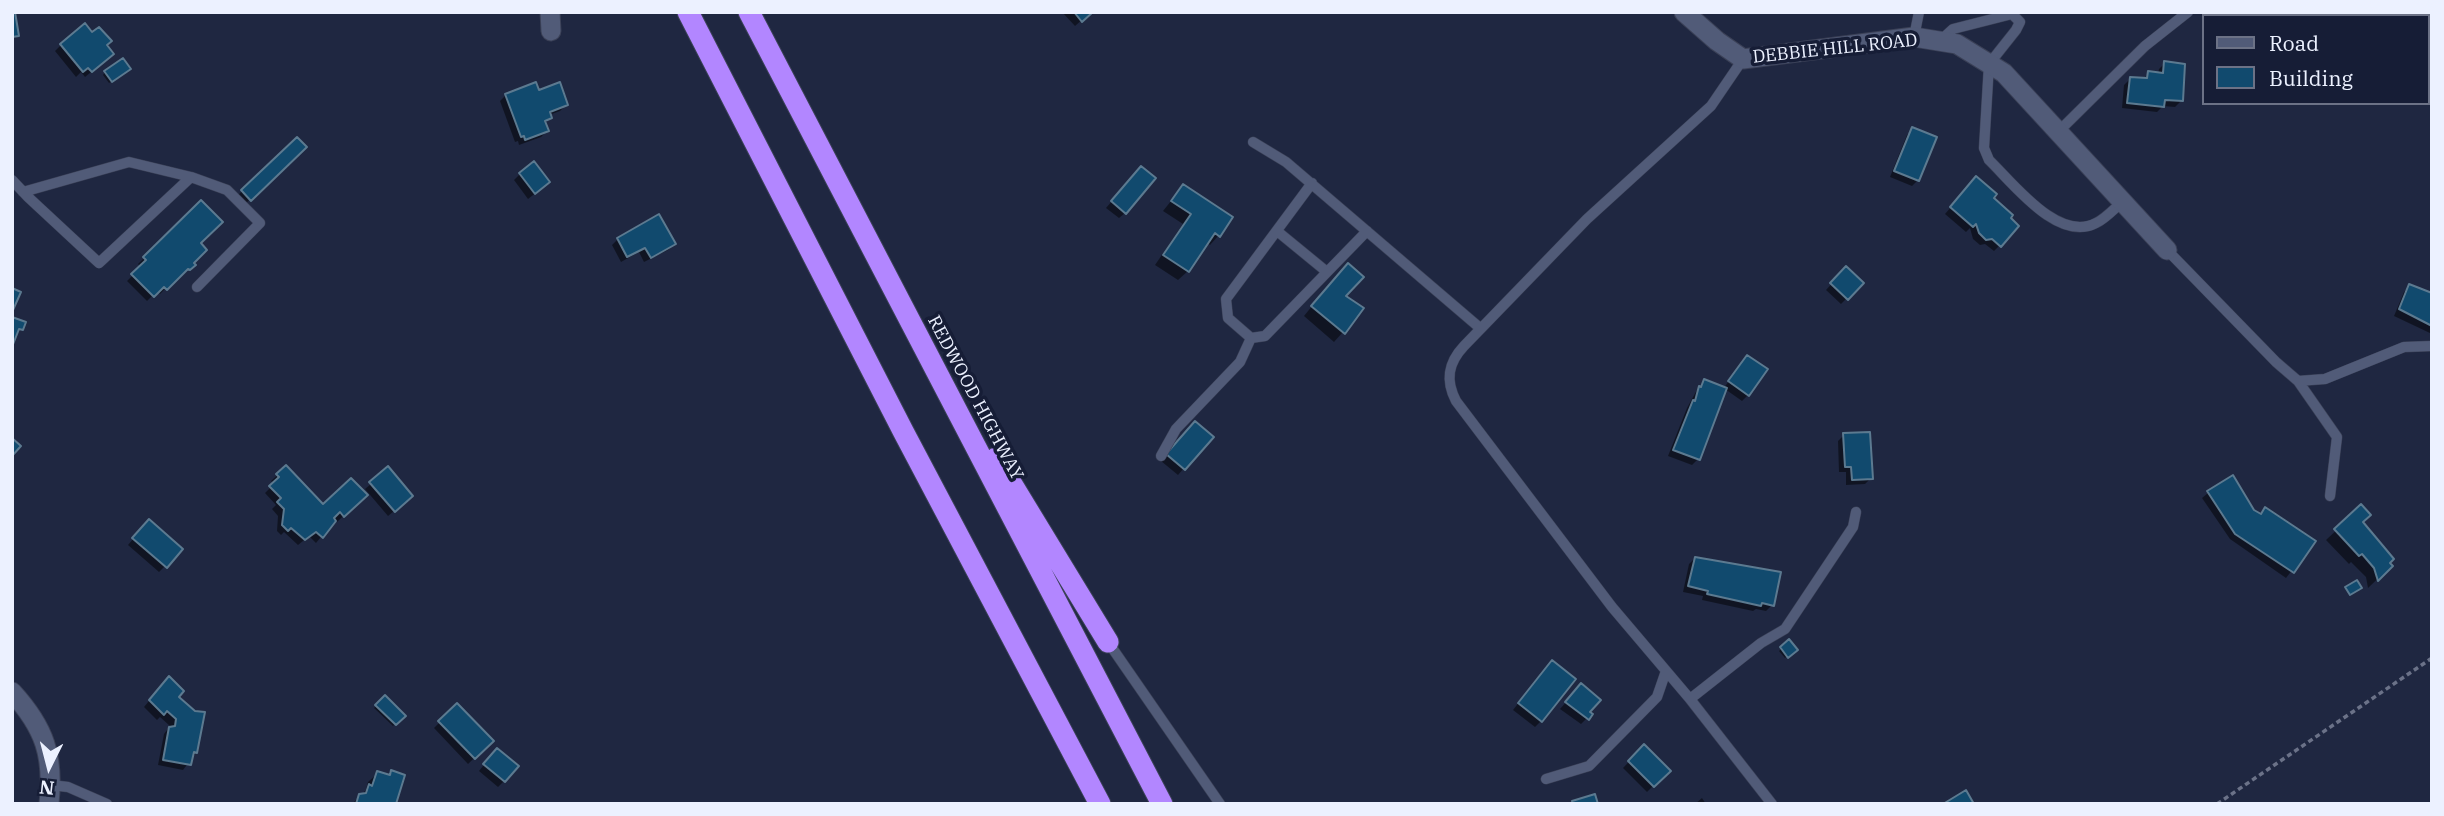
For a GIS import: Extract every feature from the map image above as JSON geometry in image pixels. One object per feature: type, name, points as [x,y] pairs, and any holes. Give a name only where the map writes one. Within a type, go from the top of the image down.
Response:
[{"type":"highway","points":[[688,12],[903,431],[1100,804]]},
{"type":"highway","name":"REDWOOD HIGHWAY","points":[[749,12],[1162,804]]},
{"type":"highway","points":[[890,282],[1108,642]]},
{"type":"street","name":"DEBBIE HILL ROAD","points":[[1684,12],[1717,41],[1743,58],[1914,37],[1957,44],[2004,73],[2166,250]]},
{"type":"street","points":[[12,692],[30,712],[43,735],[50,758],[50,794]]},
{"type":"lane","points":[[1914,37],[1919,12]]},
{"type":"lane","points":[[2058,132],[2145,46],[2188,12]]},
{"type":"lane","points":[[1939,41],[1953,29],[2012,14],[2020,22],[1989,64],[1984,148],[1989,160],[2051,220],[2065,225],[2083,227],[2096,223],[2122,202]]},
{"type":"lane","points":[[1743,58],[1711,106],[1587,219],[1455,356],[1450,366],[1450,389],[1456,401],[1612,607],[1690,699],[1772,804]]},
{"type":"lane","points":[[1253,142],[1286,162],[1312,183],[1480,328]]},
{"type":"lane","points":[[23,192],[129,162],[191,177],[227,190],[260,223],[197,287]]},
{"type":"lane","points":[[12,180],[99,264],[191,177]]},
{"type":"lane","points":[[1312,183],[1226,299],[1228,318],[1251,338],[1265,336],[1367,231]]},
{"type":"lane","points":[[1277,230],[1327,272]]},
{"type":"lane","points":[[2166,250],[2298,381],[2337,437],[2330,496]]},
{"type":"lane","points":[[1160,456],[1177,429],[1240,362],[1251,338]]},
{"type":"lane","points":[[2298,381],[2325,379],[2404,347],[2432,346]]},
{"type":"lane","points":[[1690,699],[1761,643],[1785,629],[1853,527],[1856,512]]},
{"type":"lane","points":[[1108,642],[1220,804]]},
{"type":"lane","points":[[1546,779],[1588,766],[1657,697],[1666,671]]},
{"type":"lane","points":[[50,794],[68,787],[107,804]]},
{"type":"path","points":[[2217,804],[2432,658]]},
{"type":"building","points":[[15,12],[19,36],[12,37],[12,13]]},
{"type":"building","points":[[1074,12],[1093,12],[1082,22]]},
{"type":"building","points":[[85,23],[92,32],[99,27],[112,41],[107,45],[114,54],[92,72],[88,68],[83,72],[60,44]]},
{"type":"building","points":[[123,58],[131,69],[112,82],[104,71]]},
{"type":"building","points":[[2164,61],[2185,64],[2183,101],[2165,100],[2164,107],[2127,103],[2130,77],[2147,78],[2148,71],[2163,73]]},
{"type":"building","points":[[536,82],[539,90],[560,82],[568,105],[550,112],[552,118],[545,121],[549,131],[525,140],[524,136],[521,137],[505,94]]},
{"type":"building","points":[[1912,127],[1937,137],[1919,181],[1894,171]]},
{"type":"building","points":[[297,137],[307,147],[251,201],[241,190]]},
{"type":"building","points":[[534,161],[550,182],[535,194],[519,173]]},
{"type":"building","points":[[1141,166],[1156,178],[1126,214],[1111,201]]},
{"type":"building","points":[[1976,176],[1997,194],[1994,198],[2013,215],[2011,218],[2019,226],[2001,247],[1992,239],[1986,240],[1979,233],[1976,224],[1973,227],[1950,207]]},
{"type":"building","points":[[1183,184],[1233,217],[1220,237],[1215,233],[1189,272],[1163,255],[1191,214],[1171,201]]},
{"type":"building","points":[[201,200],[223,222],[201,243],[207,250],[194,263],[196,265],[188,269],[167,290],[164,287],[154,297],[131,274],[146,260],[143,257]]},
{"type":"building","points":[[659,214],[676,244],[651,258],[645,248],[627,257],[617,238]]},
{"type":"building","points":[[1348,263],[1364,277],[1346,296],[1364,308],[1345,334],[1311,306]]},
{"type":"building","points":[[1846,266],[1864,283],[1848,300],[1830,283]]},
{"type":"building","points":[[2409,284],[2432,293],[2432,326],[2399,309]]},
{"type":"building","points":[[12,288],[21,292],[13,310],[12,310]]},
{"type":"building","points":[[12,317],[26,322],[23,330],[19,329],[12,347]]},
{"type":"building","points":[[1747,355],[1768,369],[1749,396],[1728,381]]},
{"type":"building","points":[[1704,379],[1727,388],[1700,460],[1673,450]]},
{"type":"building","points":[[1195,421],[1214,437],[1185,470],[1166,454]]},
{"type":"building","points":[[1870,432],[1873,479],[1852,480],[1851,467],[1845,467],[1843,433]]},
{"type":"building","points":[[12,438],[21,446],[12,456]]},
{"type":"building","points":[[286,465],[323,504],[351,478],[368,495],[344,517],[340,512],[323,538],[316,532],[305,540],[291,528],[288,531],[282,525],[284,509],[277,502],[281,498],[269,486],[279,477],[276,474]]},
{"type":"building","points":[[388,466],[413,496],[395,512],[369,482]]},
{"type":"building","points":[[2233,475],[2254,510],[2261,514],[2265,507],[2316,541],[2294,573],[2235,534],[2207,491]]},
{"type":"building","points":[[2361,504],[2371,515],[2363,522],[2394,559],[2390,563],[2393,566],[2378,581],[2374,568],[2334,529]]},
{"type":"building","points":[[149,519],[183,549],[167,568],[132,538]]},
{"type":"building","points":[[1695,557],[1781,572],[1774,606],[1762,603],[1761,606],[1707,594],[1708,591],[1688,586]]},
{"type":"building","points":[[2357,580],[2362,588],[2350,595],[2345,587]]},
{"type":"building","points":[[1789,639],[1798,650],[1788,658],[1780,647]]},
{"type":"building","points":[[1552,660],[1576,679],[1542,722],[1518,703]]},
{"type":"building","points":[[169,676],[184,691],[179,697],[195,711],[205,712],[197,753],[194,752],[191,765],[163,760],[169,727],[175,726],[176,719],[167,711],[164,715],[149,700]]},
{"type":"building","points":[[1581,683],[1601,700],[1590,712],[1593,714],[1589,720],[1565,702]]},
{"type":"building","points":[[385,695],[406,716],[396,725],[375,705]]},
{"type":"building","points":[[457,703],[494,741],[475,759],[438,721]]},
{"type":"building","points":[[1644,744],[1671,771],[1654,787],[1628,761]]},
{"type":"building","points":[[497,748],[519,766],[505,782],[483,764]]},
{"type":"building","points":[[391,770],[405,775],[396,804],[356,804],[359,794],[366,793],[369,784],[372,786],[377,771],[390,775]]},
{"type":"building","points":[[1966,790],[1974,804],[1943,804]]},
{"type":"building","points":[[1595,794],[1598,804],[1573,804],[1572,801]]}]
